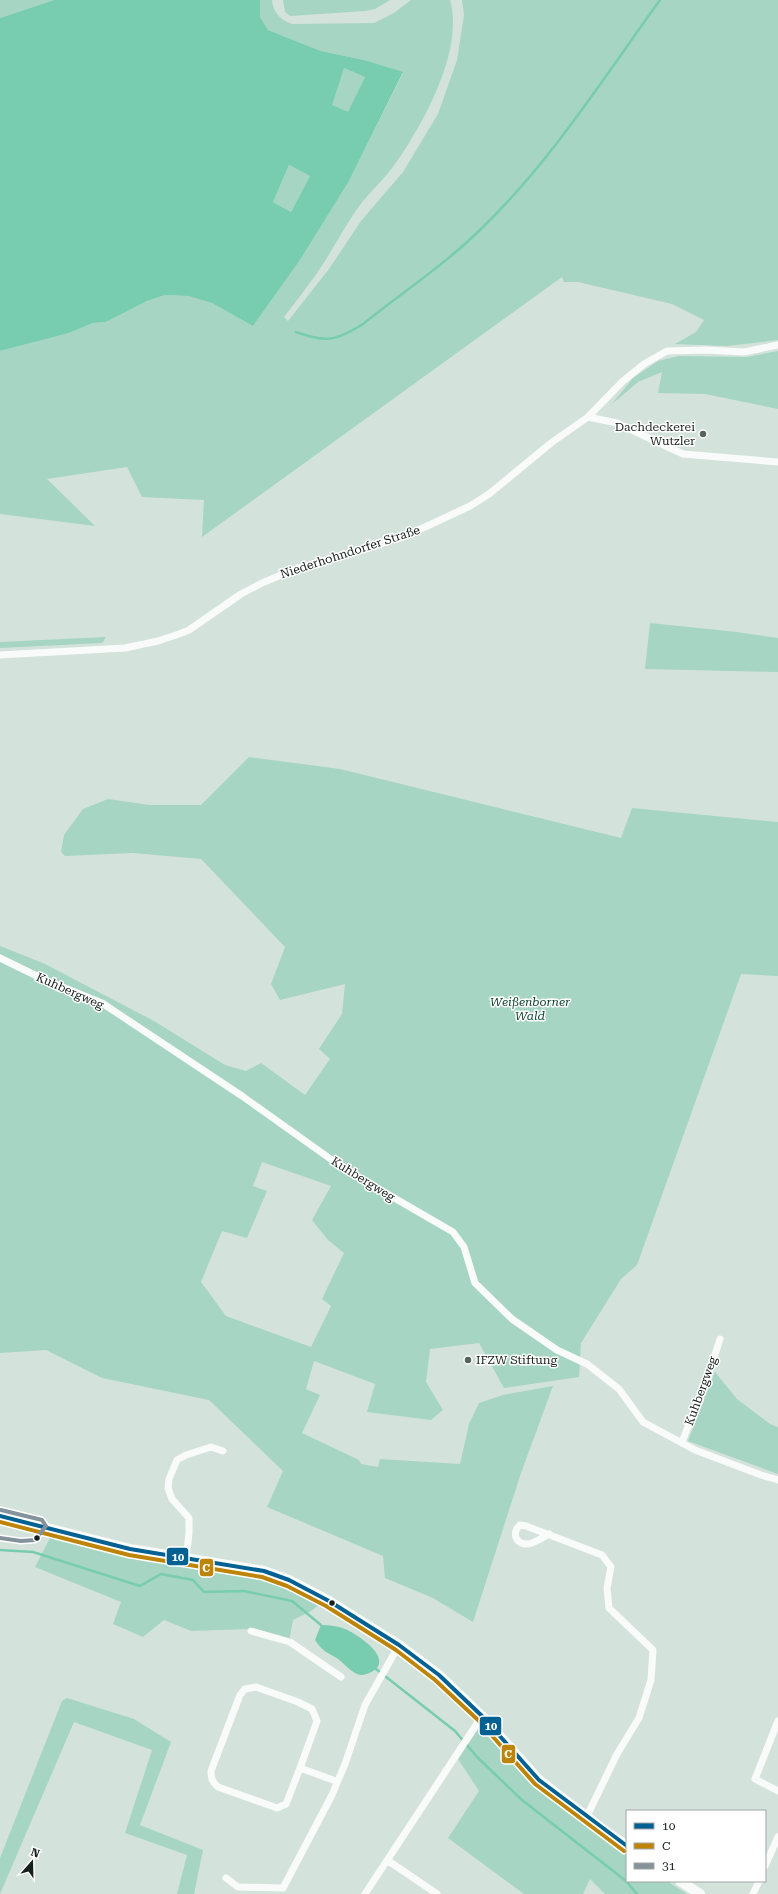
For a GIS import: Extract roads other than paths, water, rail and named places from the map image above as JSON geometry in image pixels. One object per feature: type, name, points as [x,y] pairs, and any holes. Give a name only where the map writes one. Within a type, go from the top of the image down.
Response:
[{"type":"main road","points":[[0,1516],[130,1550],[264,1571],[289,1580],[330,1601],[399,1645],[439,1675],[482,1716],[539,1780],[626,1845]]},
{"type":"main road","points":[[682,1882],[700,1894]]},
{"type":"street","name":"Niederhohndorfer Straße","points":[[0,656],[120,649],[145,645],[179,634],[189,630],[241,594],[266,581],[298,568],[372,547],[470,506],[490,494],[552,443],[588,417],[622,382],[644,364],[667,351],[706,350],[744,352],[778,346]]},
{"type":"street","points":[[588,417],[617,423],[683,454],[778,462]]},
{"type":"street","name":"Kuhbergweg","points":[[0,958],[45,980],[102,1003],[242,1096],[346,1170],[453,1232],[464,1247],[475,1282],[512,1319],[557,1350],[587,1364],[619,1389],[643,1422],[695,1450],[761,1476],[778,1480]]},
{"type":"street","name":"Kuhbergweg","points":[[682,1442],[709,1373],[720,1339]]},
{"type":"street","points":[[186,1559],[190,1533],[189,1518],[172,1499],[168,1488],[169,1479],[178,1460],[186,1455],[211,1447],[223,1451]]},
{"type":"street","points":[[549,1534],[602,1555],[610,1567],[608,1588],[609,1608],[653,1650],[651,1680],[639,1718],[617,1754],[587,1816]]},
{"type":"street","points":[[251,1631],[290,1642],[341,1677]]},
{"type":"street","points":[[226,1878],[238,1887],[283,1888],[332,1795],[336,1781],[345,1764],[366,1705],[399,1645]]},
{"type":"street","points":[[256,1686],[312,1709],[317,1720],[300,1768],[286,1804],[277,1808],[218,1787],[214,1784],[211,1771],[240,1695],[245,1689],[256,1686]]},
{"type":"street","points":[[365,1894],[482,1716]]},
{"type":"street","points":[[778,1721],[755,1779],[778,1791]]},
{"type":"street","points":[[300,1768],[336,1781]]},
{"type":"street","points":[[766,1864],[778,1836]]},
{"type":"street","points":[[386,1860],[437,1894]]},
{"type":"street","points":[[753,1894],[759,1882]]},
{"type":"waterway","points":[[296,332],[306,336],[323,339],[338,337],[354,330],[455,253],[508,201],[555,146],[660,0]]},
{"type":"waterway","points":[[0,1550],[33,1552],[140,1586],[161,1574],[193,1580],[204,1592],[244,1591],[292,1601],[321,1625]]},
{"type":"waterway","points":[[376,1669],[455,1731],[477,1757],[522,1800],[626,1881]]},
{"type":"waterway","points":[[627,1882],[637,1894]]},
{"type":"place","name":"Dachdeckerei Wutzler","points":[[703,434]]},
{"type":"place","name":"IFZW Stiftung","points":[[468,1360]]},
{"type":"park label","name":"Weißenborner Wald","points":[[530,1009]]}]
